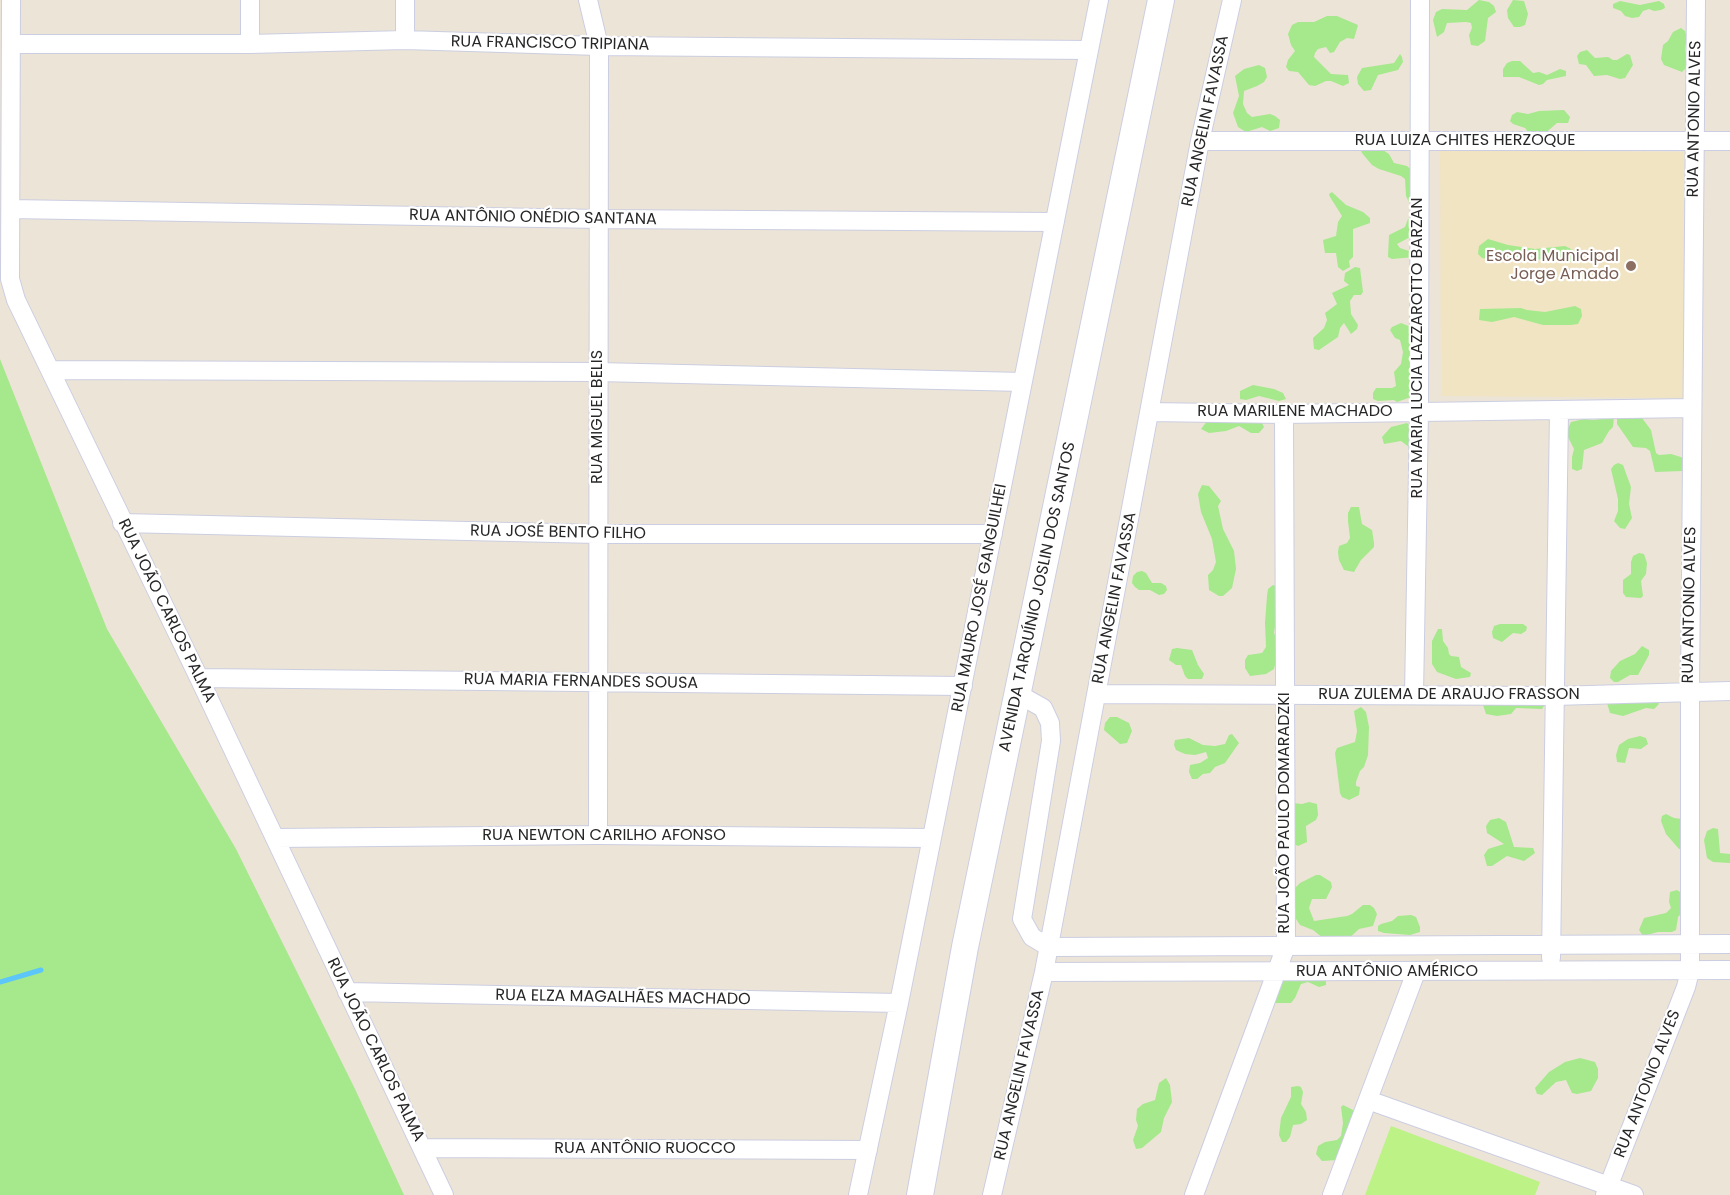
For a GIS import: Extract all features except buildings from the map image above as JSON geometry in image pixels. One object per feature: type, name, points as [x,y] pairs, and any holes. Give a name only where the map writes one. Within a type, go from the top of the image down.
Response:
[{"type":"street","name":"RUA JOÃO CARLOS PALMA","points":[[11,0],[10,279],[16,300],[199,678],[444,1195]]},
{"type":"street","points":[[250,0],[250,44]]},
{"type":"street","points":[[405,0],[405,40]]},
{"type":"street","name":"RUA MIGUEL BELIS","points":[[588,0],[599,46],[598,835]]},
{"type":"street","name":"RUA MAURO JOSÉ GANGUILHEI","points":[[858,1195],[963,686],[1099,0]]},
{"type":"street","name":"AVENIDA TARQUÍNIO JOSLIN DOS SANTOS","points":[[922,1194],[963,958],[1161,0]]},
{"type":"street","name":"RUA ANGELIN FAVASSA","points":[[992,1195],[1044,972],[1200,141],[1232,0]]},
{"type":"street","name":"RUA MARIA LUCIA LAZZAROTTO BARZAN","points":[[1414,695],[1419,412],[1420,0]]},
{"type":"street","name":"RUA ANTONIO ALVES","points":[[1607,1191],[1686,987],[1689,971],[1689,692],[1696,0]]},
{"type":"street","name":"RUA FRANCISCO TRIPIANA","points":[[11,44],[250,44],[405,40],[599,46],[1089,50]]},
{"type":"street","name":"RUA LUIZA CHITES HERZOQUE","points":[[1200,141],[1730,141]]},
{"type":"street","name":"RUA ANTÔNIO ONÉDIO SANTANA","points":[[11,209],[600,219],[1055,222]]},
{"type":"street","points":[[50,370],[598,372],[1023,382]]},
{"type":"street","name":"RUA MARILENE MACHADO","points":[[1150,412],[1284,414],[1692,408]]},
{"type":"street","points":[[1552,971],[1558,411]]},
{"type":"street","name":"RUA JOÃO PAULO DOMARADZKI","points":[[1194,1195],[1286,946],[1284,414]]},
{"type":"street","name":"RUA JOSÉ BENTO FILHO","points":[[122,523],[597,534],[993,534]]},
{"type":"street","name":"RUA MARIA FERNANDES SOUSA","points":[[199,678],[963,686]]},
{"type":"street","name":"RUA ZULEMA DE ARAUJO FRASSON","points":[[1096,694],[1554,696],[1730,691]]},
{"type":"street","points":[[1018,694],[1043,708],[1050,723],[1051,741],[1022,919],[1032,937],[1048,947]]},
{"type":"street","name":"RUA NEWTON CARILHO AFONSO","points":[[275,838],[598,835],[932,838]]},
{"type":"street","name":"RUA ANTÔNIO AMÉRICO","points":[[1048,947],[1730,944]]},
{"type":"street","name":"RUA ANTÔNIO AMÉRICO","points":[[1044,972],[1730,970]]},
{"type":"street","points":[[1332,1195],[1416,972]]},
{"type":"street","name":"RUA ELZA MAGALHÃES MACHADO","points":[[347,992],[899,1003]]},
{"type":"street","points":[[1368,1100],[1607,1191],[1634,1195]]},
{"type":"street","name":"RUA ANTÔNIO RUOCCO","points":[[422,1148],[868,1150]]},
{"type":"shaded area","points":[[1440,150],[1684,152],[1684,398],[1441,396]]},
{"type":"green space","points":[[1479,0],[1489,2],[1494,6],[1496,12],[1488,18],[1485,41],[1478,46],[1471,45],[1469,35],[1472,28],[1471,23],[1466,22],[1447,23],[1444,32],[1437,37],[1433,20],[1436,12],[1442,9],[1467,10]]},
{"type":"green space","points":[[1513,0],[1524,1],[1528,14],[1525,25],[1520,27],[1514,27],[1508,18],[1507,10]]},
{"type":"green space","points":[[1620,1],[1640,5],[1659,1],[1664,4],[1665,8],[1654,11],[1649,9],[1643,11],[1639,17],[1632,18],[1613,8],[1613,4]]},
{"type":"green space","points":[[1327,16],[1337,16],[1358,25],[1354,39],[1347,38],[1340,42],[1334,52],[1330,53],[1326,47],[1318,49],[1314,57],[1331,74],[1348,75],[1349,83],[1343,86],[1331,81],[1315,86],[1309,85],[1298,72],[1289,71],[1286,67],[1295,51],[1288,34],[1292,25],[1298,22],[1314,22]]},
{"type":"green space","points":[[1681,28],[1685,31],[1687,38],[1686,68],[1682,72],[1664,65],[1661,59],[1663,45],[1673,32]]},
{"type":"green space","points":[[1587,50],[1595,58],[1608,57],[1613,60],[1627,54],[1630,55],[1633,65],[1625,78],[1620,79],[1607,75],[1594,76],[1586,65],[1579,64],[1577,56],[1580,52]]},
{"type":"green space","points":[[1400,54],[1403,62],[1398,70],[1378,75],[1371,90],[1364,91],[1358,84],[1357,77],[1362,68],[1394,63]]},
{"type":"green space","points":[[1520,61],[1533,73],[1539,72],[1547,75],[1560,69],[1566,71],[1566,76],[1547,80],[1539,85],[1519,77],[1503,77],[1503,69],[1507,63]]},
{"type":"green space","points":[[1259,65],[1265,68],[1267,77],[1264,82],[1244,91],[1243,104],[1247,113],[1252,117],[1270,114],[1275,116],[1280,120],[1279,128],[1270,131],[1262,127],[1246,132],[1238,127],[1233,113],[1239,96],[1235,76],[1244,69]]},
{"type":"green space","points":[[1564,110],[1570,117],[1568,123],[1557,123],[1543,135],[1529,133],[1525,128],[1510,121],[1512,115],[1517,112],[1528,114]]},
{"type":"green space","points":[[1360,148],[1383,150],[1389,154],[1394,163],[1407,166],[1414,172],[1413,202],[1409,202],[1406,196],[1405,179],[1372,165]]},
{"type":"green space","points":[[1332,192],[1346,205],[1363,212],[1370,218],[1370,223],[1353,229],[1353,257],[1349,261],[1350,267],[1343,271],[1338,267],[1336,253],[1325,253],[1323,240],[1336,236],[1338,222],[1342,216],[1330,197],[1329,194]]},
{"type":"green space","points":[[1408,219],[1413,223],[1412,236],[1397,244],[1400,248],[1415,253],[1414,257],[1392,259],[1388,257],[1389,235],[1405,227]]},
{"type":"green space","points":[[1488,239],[1535,249],[1565,246],[1575,251],[1577,258],[1568,263],[1519,257],[1501,261],[1482,258],[1478,254],[1479,246]]},
{"type":"green space","points":[[1355,267],[1360,268],[1363,292],[1361,295],[1354,295],[1350,301],[1351,314],[1358,325],[1357,329],[1351,334],[1344,323],[1338,337],[1319,350],[1314,349],[1313,338],[1324,328],[1327,320],[1325,313],[1337,304],[1332,293],[1349,285],[1344,281],[1345,273]]},
{"type":"green space","points":[[1575,306],[1581,309],[1582,316],[1578,324],[1543,325],[1514,317],[1492,322],[1479,320],[1480,309],[1521,308],[1545,312]]},
{"type":"green space","points":[[1401,323],[1411,327],[1411,397],[1397,402],[1394,400],[1378,401],[1373,399],[1376,388],[1396,386],[1394,372],[1401,364],[1403,352],[1400,340],[1395,338],[1390,330]]},
{"type":"green space","points":[[0,359],[107,629],[236,849],[355,1089],[404,1195],[0,1195]]},
{"type":"green space","points":[[1253,385],[1274,389],[1283,393],[1286,399],[1279,401],[1259,396],[1246,400],[1240,399],[1240,391]]},
{"type":"green space","points":[[1614,417],[1613,427],[1602,443],[1584,450],[1582,469],[1577,471],[1572,469],[1574,449],[1566,433],[1571,422]]},
{"type":"green space","points":[[1617,417],[1642,418],[1651,430],[1656,453],[1684,458],[1685,467],[1682,471],[1655,472],[1650,451],[1646,448],[1633,447],[1617,424]]},
{"type":"green space","points":[[1208,420],[1261,421],[1264,427],[1259,433],[1251,433],[1239,426],[1226,431],[1209,433],[1201,429]]},
{"type":"green space","points":[[1407,423],[1411,427],[1414,446],[1409,447],[1401,441],[1384,444],[1382,437],[1391,427]]},
{"type":"green space","points":[[1618,463],[1623,465],[1631,487],[1629,504],[1632,518],[1625,529],[1620,528],[1614,521],[1618,511],[1618,499],[1611,469]]},
{"type":"green space","points":[[1202,485],[1209,486],[1221,501],[1218,506],[1223,529],[1234,551],[1236,569],[1232,588],[1223,596],[1209,590],[1208,575],[1216,562],[1212,539],[1201,512],[1198,494]]},
{"type":"green space","points":[[1351,507],[1359,507],[1362,524],[1372,530],[1374,543],[1374,547],[1361,560],[1354,572],[1344,570],[1338,552],[1339,546],[1347,543],[1350,538],[1348,513]]},
{"type":"green space","points":[[1639,553],[1644,554],[1647,563],[1646,574],[1641,581],[1643,596],[1641,598],[1626,597],[1623,593],[1623,580],[1631,574],[1633,556]]},
{"type":"green space","points":[[1142,571],[1152,583],[1161,583],[1166,586],[1167,590],[1164,594],[1159,595],[1150,590],[1139,590],[1135,587],[1132,583],[1133,576]]},
{"type":"green space","points":[[1273,585],[1276,586],[1277,614],[1274,633],[1277,640],[1274,669],[1266,674],[1250,676],[1245,668],[1245,660],[1248,655],[1262,653],[1266,647],[1267,596],[1268,589]]},
{"type":"green space","points":[[1523,624],[1527,627],[1526,631],[1521,634],[1513,633],[1502,642],[1493,638],[1492,632],[1494,626]]},
{"type":"green space","points":[[1438,629],[1442,629],[1443,641],[1449,654],[1459,657],[1461,667],[1471,673],[1470,677],[1456,679],[1437,672],[1432,664],[1432,641]]},
{"type":"green space","points":[[1642,646],[1649,650],[1649,655],[1638,675],[1630,675],[1614,682],[1610,678],[1611,671],[1620,661],[1635,654]]},
{"type":"green space","points":[[1172,649],[1192,650],[1204,674],[1202,679],[1188,679],[1181,665],[1176,665],[1169,660]]},
{"type":"green space","points":[[1486,700],[1543,701],[1544,706],[1542,709],[1516,708],[1511,714],[1497,716],[1486,714],[1483,705]]},
{"type":"green space","points":[[1656,700],[1659,704],[1654,709],[1646,708],[1623,716],[1610,713],[1607,703]]},
{"type":"green space","points":[[1361,707],[1366,712],[1369,727],[1368,755],[1356,782],[1356,786],[1360,787],[1359,795],[1349,800],[1342,797],[1340,793],[1335,753],[1337,748],[1355,742],[1357,731],[1354,711]]},
{"type":"green space","points":[[1110,717],[1117,717],[1129,723],[1132,731],[1127,743],[1120,744],[1104,730],[1105,723]]},
{"type":"green space","points":[[1232,734],[1239,743],[1225,763],[1215,767],[1210,773],[1192,779],[1189,772],[1190,765],[1208,758],[1206,752],[1195,755],[1185,754],[1176,750],[1175,740],[1189,738],[1203,745],[1215,746],[1225,744],[1229,735]]},
{"type":"green space","points":[[1640,736],[1646,738],[1648,744],[1641,749],[1629,748],[1625,763],[1617,762],[1616,755],[1619,745],[1628,739]]},
{"type":"green space","points":[[1292,803],[1317,804],[1318,815],[1316,820],[1306,826],[1307,842],[1298,846],[1294,844]]},
{"type":"green space","points":[[1666,814],[1682,819],[1683,849],[1679,849],[1666,834],[1661,821],[1662,816]]},
{"type":"green space","points":[[1499,818],[1506,822],[1514,847],[1533,848],[1535,853],[1524,861],[1507,856],[1492,866],[1487,866],[1484,855],[1488,849],[1504,844],[1487,833],[1486,826],[1490,820]]},
{"type":"green space","points":[[1713,828],[1718,829],[1720,853],[1730,854],[1730,863],[1713,862],[1707,858],[1704,840],[1707,831]]},
{"type":"green space","points":[[1316,875],[1331,882],[1332,887],[1326,899],[1312,899],[1309,908],[1314,921],[1347,916],[1363,905],[1370,905],[1377,914],[1373,926],[1359,929],[1345,942],[1324,939],[1313,930],[1300,925],[1296,919],[1296,909],[1292,898],[1293,890],[1300,883]]},
{"type":"green space","points":[[1677,890],[1683,894],[1682,913],[1678,917],[1676,930],[1643,936],[1639,930],[1644,918],[1666,913],[1671,908],[1670,892]]},
{"type":"green space","points":[[1398,916],[1416,917],[1420,932],[1410,935],[1378,931],[1378,926],[1381,924],[1392,921]]},
{"type":"green space","points":[[1281,976],[1326,978],[1326,985],[1319,987],[1308,982],[1301,984],[1291,1003],[1275,1003],[1273,1001]]},
{"type":"green space","points":[[1580,1058],[1595,1062],[1598,1069],[1598,1078],[1591,1091],[1572,1093],[1566,1080],[1556,1082],[1542,1095],[1537,1094],[1535,1088],[1549,1072],[1565,1062]]},
{"type":"green space","points":[[1166,1078],[1170,1085],[1172,1102],[1164,1118],[1161,1132],[1142,1148],[1136,1149],[1133,1140],[1138,1126],[1137,1109],[1155,1100],[1159,1083]]},
{"type":"green space","points":[[1298,1086],[1303,1092],[1301,1104],[1306,1112],[1307,1120],[1293,1125],[1290,1137],[1286,1142],[1282,1142],[1279,1135],[1281,1118],[1291,1097],[1291,1087]]},
{"type":"green space","points":[[1343,1105],[1353,1110],[1354,1119],[1337,1160],[1322,1161],[1316,1154],[1318,1146],[1337,1140],[1341,1136],[1343,1123],[1341,1107]]},
{"type":"green space","points":[[1391,1126],[1540,1182],[1535,1195],[1365,1195]]},
{"type":"waterway","points":[[0,982],[41,970]]},
{"type":"place","name":"Escola Municipal Jorge Amado","points":[[1631,266]]}]
